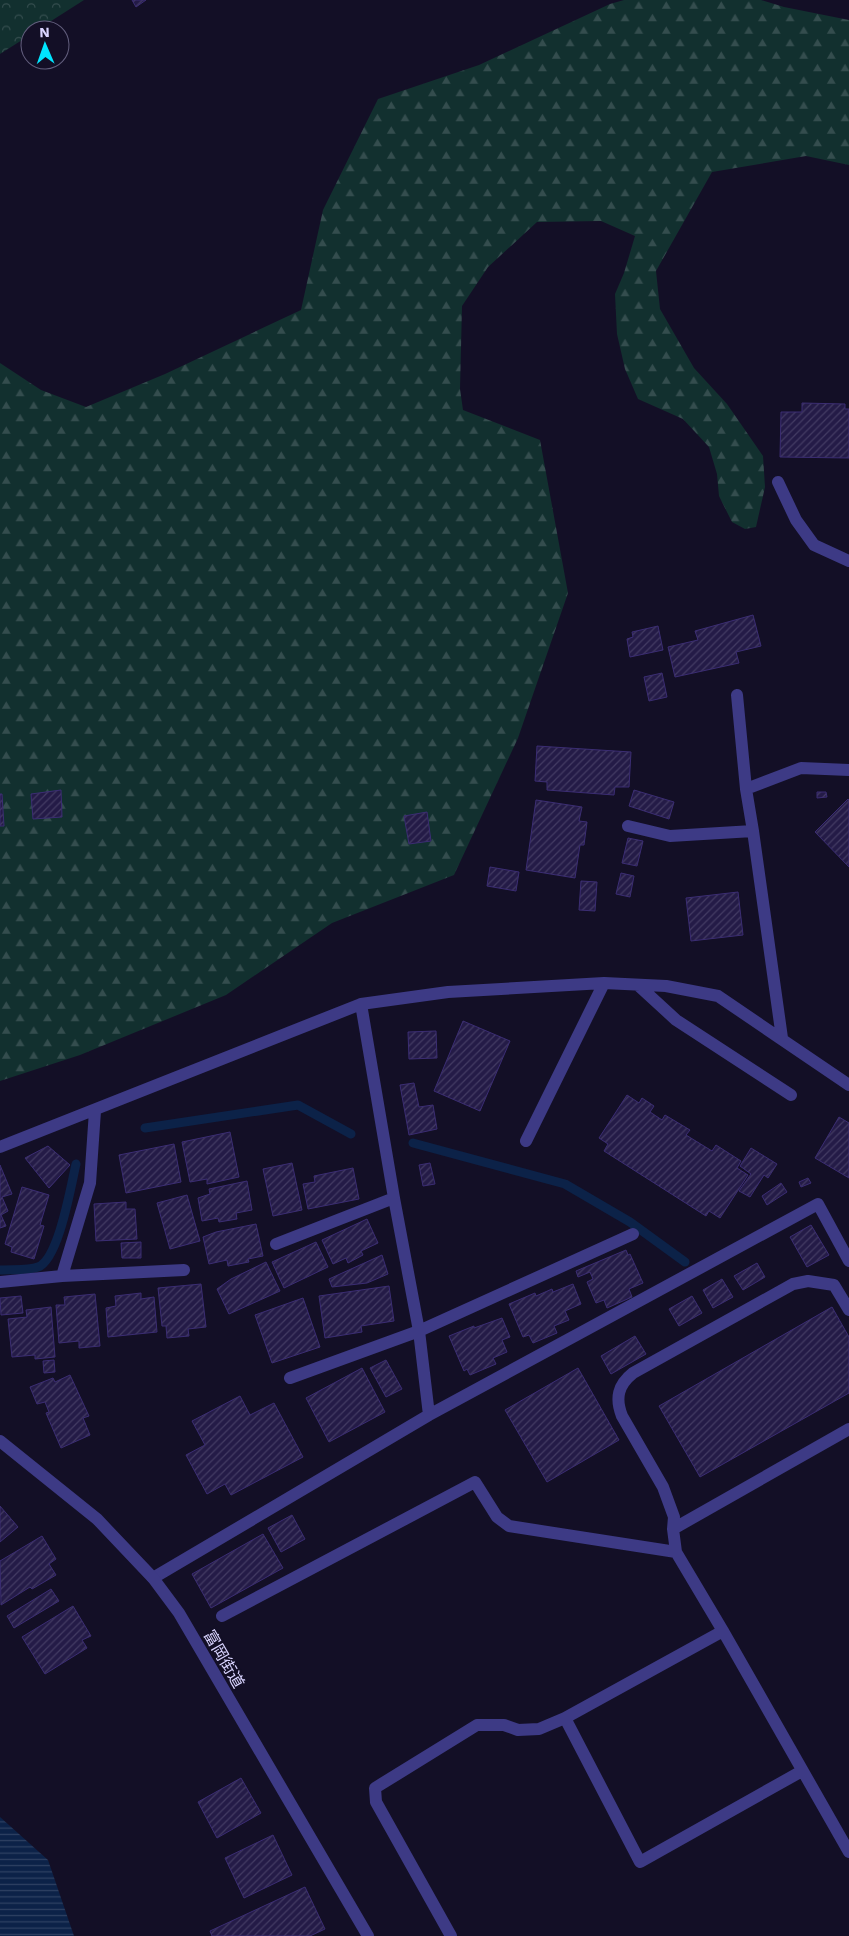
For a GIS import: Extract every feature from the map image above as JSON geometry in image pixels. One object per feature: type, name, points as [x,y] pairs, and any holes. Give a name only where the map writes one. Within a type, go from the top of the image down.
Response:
[{"type":"street","points":[[778,482],[796,520],[814,545],[849,561]]},
{"type":"street","points":[[737,695],[746,789],[782,1038]]},
{"type":"street","points":[[746,789],[801,768],[849,770]]},
{"type":"street","points":[[628,826],[670,836],[753,831]]},
{"type":"street","points":[[0,1148],[361,1004],[448,992],[604,983],[666,986],[718,996],[847,1080]]},
{"type":"street","points":[[526,1141],[604,983]]},
{"type":"street","points":[[639,986],[676,1020],[791,1095]]},
{"type":"street","points":[[361,1004],[419,1331],[429,1415]]},
{"type":"street","points":[[62,1276],[90,1183],[95,1111]]},
{"type":"street","points":[[276,1244],[394,1198]]},
{"type":"street","points":[[153,1578],[429,1415],[818,1204],[849,1260]]},
{"type":"street","points":[[290,1378],[419,1331],[633,1234]]},
{"type":"street","points":[[0,1282],[62,1276],[184,1270]]},
{"type":"street","points":[[849,1310],[834,1284],[808,1281],[793,1284],[633,1373],[626,1379],[619,1392],[617,1404],[663,1487],[674,1517],[673,1529],[676,1552],[849,1852]]},
{"type":"street","points":[[673,1529],[849,1429]]},
{"type":"street","name":"富岡街道","points":[[0,1441],[97,1519],[153,1578],[179,1613],[368,1936]]},
{"type":"street","points":[[222,1616],[475,1482],[497,1517],[509,1526],[676,1552]]},
{"type":"street","points":[[452,1936],[376,1802],[375,1788],[477,1725],[504,1725],[518,1730],[539,1728],[565,1718],[723,1631]]},
{"type":"street","points":[[565,1718],[640,1862],[802,1771]]},
{"type":"green space","points":[[0,0],[84,0],[53,20],[20,20],[20,41],[0,54]]},
{"type":"green space","points":[[624,0],[761,0],[784,7],[849,20],[849,165],[806,156],[712,172],[656,271],[660,309],[694,368],[727,404],[763,456],[765,487],[756,527],[745,529],[732,522],[719,496],[717,474],[709,447],[683,419],[638,399],[625,369],[617,334],[615,294],[624,273],[635,236],[601,221],[537,222],[488,267],[462,306],[460,389],[463,410],[540,440],[568,593],[518,738],[454,875],[332,923],[226,995],[80,1055],[0,1081],[0,363],[41,390],[86,407],[165,374],[301,310],[323,210],[378,99],[479,65],[610,4]]},
{"type":"water","points":[[0,1817],[48,1860],[74,1936],[0,1936]]},
{"type":"building","points":[[132,0],[146,0],[136,7]]},
{"type":"building","points":[[802,403],[845,404],[845,409],[849,409],[849,458],[780,457],[781,412],[802,412]]},
{"type":"building","points":[[753,615],[761,646],[736,652],[739,663],[675,677],[668,647],[698,640],[695,631]]},
{"type":"building","points":[[658,626],[663,650],[630,657],[627,639],[633,637],[632,632]]},
{"type":"building","points":[[662,673],[667,697],[649,701],[644,677]]},
{"type":"building","points":[[537,746],[631,752],[629,787],[615,787],[614,795],[547,790],[547,782],[535,781]]},
{"type":"building","points":[[61,790],[62,817],[33,819],[31,794]]},
{"type":"building","points":[[634,790],[674,802],[669,819],[629,806]]},
{"type":"building","points":[[817,792],[826,792],[827,797],[817,798]]},
{"type":"building","points":[[0,794],[2,794],[4,826],[0,826]]},
{"type":"building","points":[[536,800],[582,807],[579,821],[587,822],[584,845],[580,845],[575,878],[526,870]]},
{"type":"building","points":[[849,800],[849,867],[815,832]]},
{"type":"building","points":[[427,812],[431,841],[409,844],[404,816]]},
{"type":"building","points":[[628,838],[643,841],[637,866],[622,863]]},
{"type":"building","points":[[490,867],[519,872],[516,891],[487,886]]},
{"type":"building","points":[[621,873],[634,876],[630,897],[616,894]]},
{"type":"building","points":[[581,881],[597,882],[595,911],[579,910]]},
{"type":"building","points":[[738,892],[743,935],[691,941],[686,898]]},
{"type":"building","points":[[463,1021],[510,1041],[480,1111],[434,1091]]},
{"type":"building","points":[[436,1031],[437,1058],[409,1059],[408,1032]]},
{"type":"building","points":[[414,1083],[419,1107],[433,1105],[437,1129],[409,1135],[400,1085]]},
{"type":"building","points":[[627,1095],[639,1103],[642,1098],[654,1106],[650,1112],[662,1120],[665,1115],[690,1130],[686,1135],[712,1151],[716,1145],[741,1161],[737,1168],[748,1175],[720,1218],[709,1211],[706,1216],[604,1151],[608,1144],[599,1138]]},
{"type":"building","points":[[839,1117],[849,1123],[849,1178],[815,1158]]},
{"type":"building","points":[[230,1132],[239,1177],[207,1184],[207,1179],[190,1182],[182,1142]]},
{"type":"building","points":[[174,1144],[181,1182],[126,1193],[119,1155]]},
{"type":"building","points":[[48,1146],[70,1165],[49,1188],[25,1158]]},
{"type":"building","points":[[751,1148],[777,1164],[768,1178],[764,1175],[750,1197],[739,1191],[751,1174],[740,1166]]},
{"type":"building","points":[[292,1163],[302,1210],[273,1216],[263,1169]]},
{"type":"building","points":[[430,1163],[435,1184],[423,1186],[419,1165]]},
{"type":"building","points":[[0,1165],[12,1194],[2,1197],[8,1211],[1,1215],[6,1226],[0,1228]]},
{"type":"building","points":[[353,1168],[359,1199],[308,1209],[303,1184],[315,1182],[314,1176]]},
{"type":"building","points":[[808,1178],[811,1183],[801,1187],[799,1182]]},
{"type":"building","points":[[247,1181],[252,1210],[236,1213],[237,1219],[219,1222],[218,1218],[202,1221],[198,1198],[210,1194],[209,1189]]},
{"type":"building","points":[[781,1183],[787,1192],[767,1205],[762,1196]]},
{"type":"building","points":[[22,1187],[49,1195],[40,1225],[44,1226],[34,1259],[11,1252],[12,1247],[5,1244]]},
{"type":"building","points":[[187,1195],[200,1241],[170,1249],[157,1203]]},
{"type":"building","points":[[126,1202],[126,1209],[135,1209],[137,1239],[96,1241],[94,1204]]},
{"type":"building","points":[[367,1219],[378,1243],[361,1251],[363,1255],[348,1263],[346,1258],[333,1264],[322,1240]]},
{"type":"building","points":[[256,1224],[263,1256],[248,1259],[249,1262],[228,1266],[227,1260],[209,1264],[203,1237],[216,1232]]},
{"type":"building","points":[[811,1225],[829,1255],[807,1267],[790,1237]]},
{"type":"building","points":[[141,1242],[141,1258],[122,1258],[121,1243]]},
{"type":"building","points":[[316,1242],[328,1267],[284,1288],[272,1262]]},
{"type":"building","points":[[626,1250],[628,1255],[630,1254],[643,1283],[629,1289],[632,1297],[607,1308],[604,1300],[596,1303],[587,1282],[593,1279],[590,1272],[578,1277],[576,1271]]},
{"type":"building","points":[[382,1255],[388,1274],[367,1283],[332,1287],[329,1279]]},
{"type":"building","points":[[266,1262],[280,1291],[229,1314],[217,1289],[231,1279]]},
{"type":"building","points":[[757,1263],[765,1277],[743,1290],[734,1276]]},
{"type":"building","points":[[722,1279],[733,1297],[713,1308],[703,1290]]},
{"type":"building","points":[[201,1284],[206,1327],[188,1329],[189,1336],[167,1338],[166,1326],[162,1326],[158,1288]]},
{"type":"building","points":[[573,1284],[581,1304],[565,1311],[569,1320],[554,1326],[557,1333],[533,1343],[529,1335],[523,1337],[509,1304],[535,1293],[536,1296],[552,1289],[553,1292]]},
{"type":"building","points":[[389,1286],[394,1321],[361,1326],[362,1332],[325,1338],[319,1296]]},
{"type":"building","points":[[141,1293],[141,1299],[154,1297],[157,1332],[108,1337],[106,1308],[116,1306],[115,1296]]},
{"type":"building","points":[[95,1294],[100,1346],[79,1348],[79,1341],[59,1343],[56,1305],[65,1305],[64,1297]]},
{"type":"building","points":[[21,1296],[23,1313],[1,1315],[0,1298]]},
{"type":"building","points":[[692,1296],[702,1313],[679,1326],[669,1309]]},
{"type":"building","points":[[303,1298],[320,1347],[272,1363],[255,1315]]},
{"type":"building","points":[[51,1307],[55,1357],[35,1359],[35,1355],[12,1357],[8,1319],[27,1317],[26,1310]]},
{"type":"building","points":[[832,1307],[849,1337],[849,1393],[700,1477],[659,1406]]},
{"type":"building","points":[[502,1318],[510,1337],[502,1340],[507,1352],[493,1358],[496,1364],[470,1375],[467,1369],[464,1371],[449,1336]]},
{"type":"building","points":[[635,1336],[646,1354],[611,1374],[601,1356]]},
{"type":"building","points":[[54,1360],[55,1372],[44,1373],[43,1361]]},
{"type":"building","points":[[386,1360],[402,1389],[386,1397],[370,1368]]},
{"type":"building","points":[[362,1368],[385,1412],[329,1442],[306,1398]]},
{"type":"building","points":[[578,1368],[619,1440],[547,1482],[505,1410]]},
{"type":"building","points":[[70,1375],[89,1416],[83,1418],[90,1435],[61,1448],[46,1413],[49,1412],[45,1402],[37,1404],[30,1387],[53,1378],[55,1382]]},
{"type":"building","points":[[240,1396],[250,1415],[274,1403],[303,1457],[231,1495],[225,1484],[207,1494],[186,1455],[205,1445],[192,1421]]},
{"type":"building","points":[[0,1506],[18,1527],[0,1542]]},
{"type":"building","points":[[292,1515],[305,1539],[281,1552],[268,1528]]},
{"type":"building","points":[[263,1534],[283,1568],[211,1608],[192,1574]]},
{"type":"building","points":[[42,1536],[56,1559],[49,1564],[56,1575],[32,1589],[30,1587],[1,1605],[0,1561]]},
{"type":"building","points":[[51,1589],[59,1601],[14,1628],[7,1616]]},
{"type":"building","points":[[73,1606],[91,1636],[82,1640],[87,1648],[45,1674],[22,1637]]},
{"type":"building","points":[[241,1778],[261,1813],[217,1838],[198,1802]]},
{"type":"building","points":[[273,1835],[292,1875],[244,1898],[225,1858]]},
{"type":"building","points":[[305,1887],[325,1929],[310,1936],[212,1936],[210,1931]]},
{"type":"waterway","points":[[145,1128],[298,1105],[351,1134]]},
{"type":"waterway","points":[[413,1143],[565,1184],[630,1222],[685,1262]]},
{"type":"waterway","points":[[0,1270],[34,1268],[45,1261],[58,1236],[76,1164]]}]
